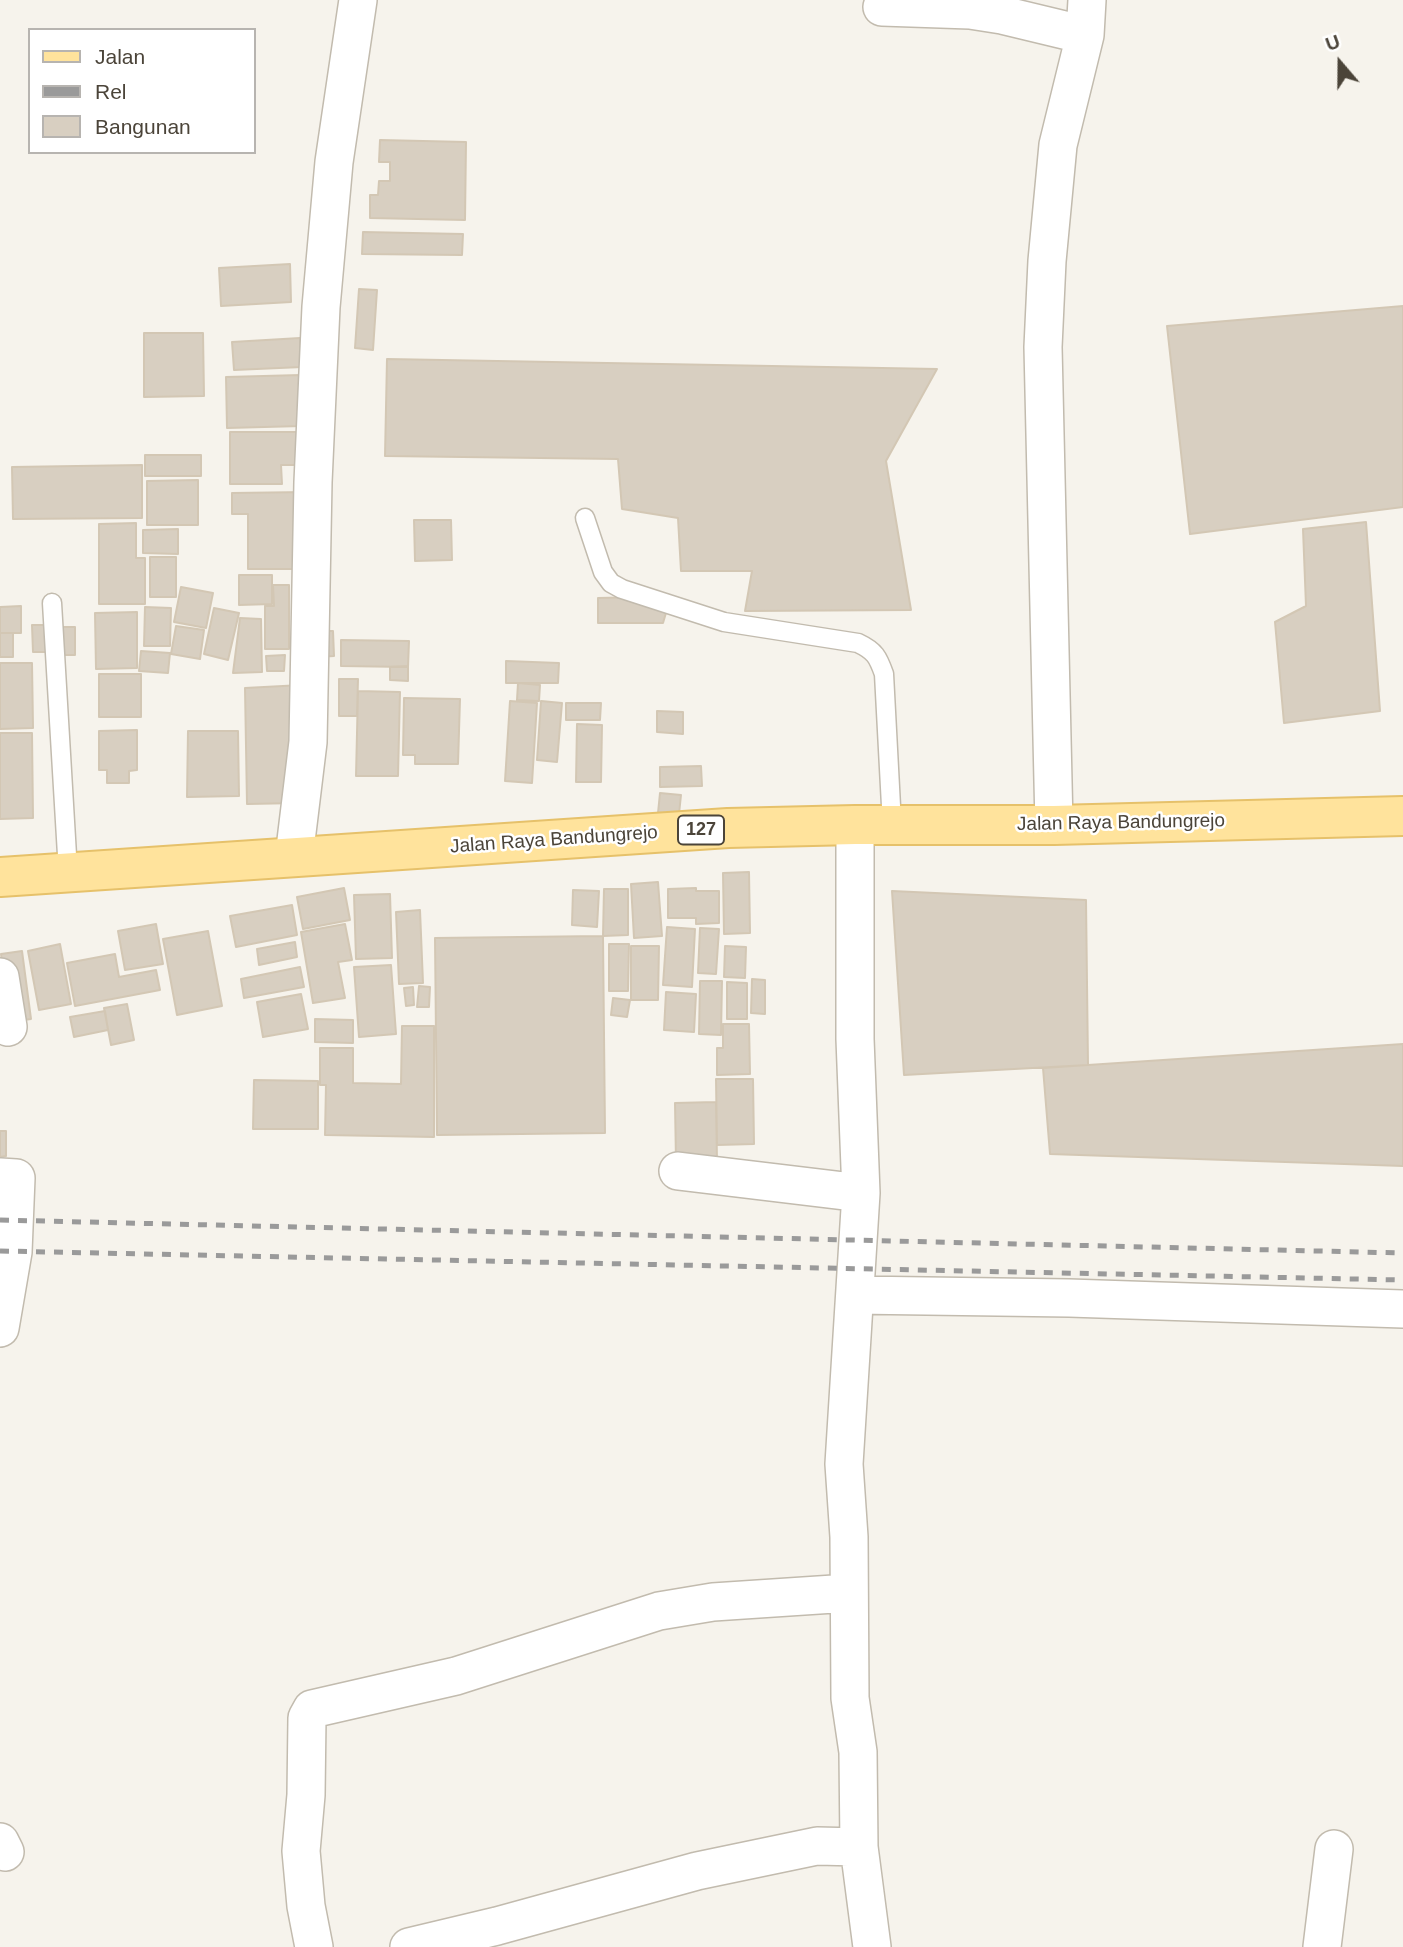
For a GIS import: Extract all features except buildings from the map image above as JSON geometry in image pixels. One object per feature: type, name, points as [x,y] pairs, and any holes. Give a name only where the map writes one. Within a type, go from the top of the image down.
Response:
[{"type":"main road","name":"Jalan Raya Bandungrejo","points":[[0,877],[728,828],[1054,825],[1403,816]]},
{"type":"street","points":[[294,857],[308,741],[313,482],[321,307],[334,162],[358,0]]},
{"type":"street","points":[[882,7],[1086,18],[1058,145],[1047,261],[1043,347],[1054,825]]},
{"type":"street","points":[[872,1947],[859,1847],[858,1752],[850,1699],[849,1537],[844,1464],[861,1193],[855,1039],[874,825]]},
{"type":"street","points":[[0,977],[8,1027]]},
{"type":"street","points":[[678,1171],[861,1193]]},
{"type":"street","points":[[0,1177],[16,1178],[13,1252],[0,1328]]},
{"type":"street","points":[[855,1295],[1069,1298],[1403,1309]]},
{"type":"street","points":[[314,1947],[306,1906],[301,1852],[306,1795],[307,1718],[312,1709],[456,1676],[659,1611],[713,1602],[849,1593]]},
{"type":"street","points":[[408,1947],[497,1926],[697,1871],[817,1846],[859,1847]]},
{"type":"street","points":[[1322,1947],[1334,1849]]},
{"type":"lane","points":[[585,517],[603,572],[611,583],[622,589],[716,620],[858,643],[870,648],[879,659],[884,674],[874,825]]},
{"type":"lane","points":[[52,603],[68,872]]},
{"type":"railway","points":[[0,1220],[1403,1253]]},
{"type":"railway","points":[[0,1251],[1403,1280]]}]
